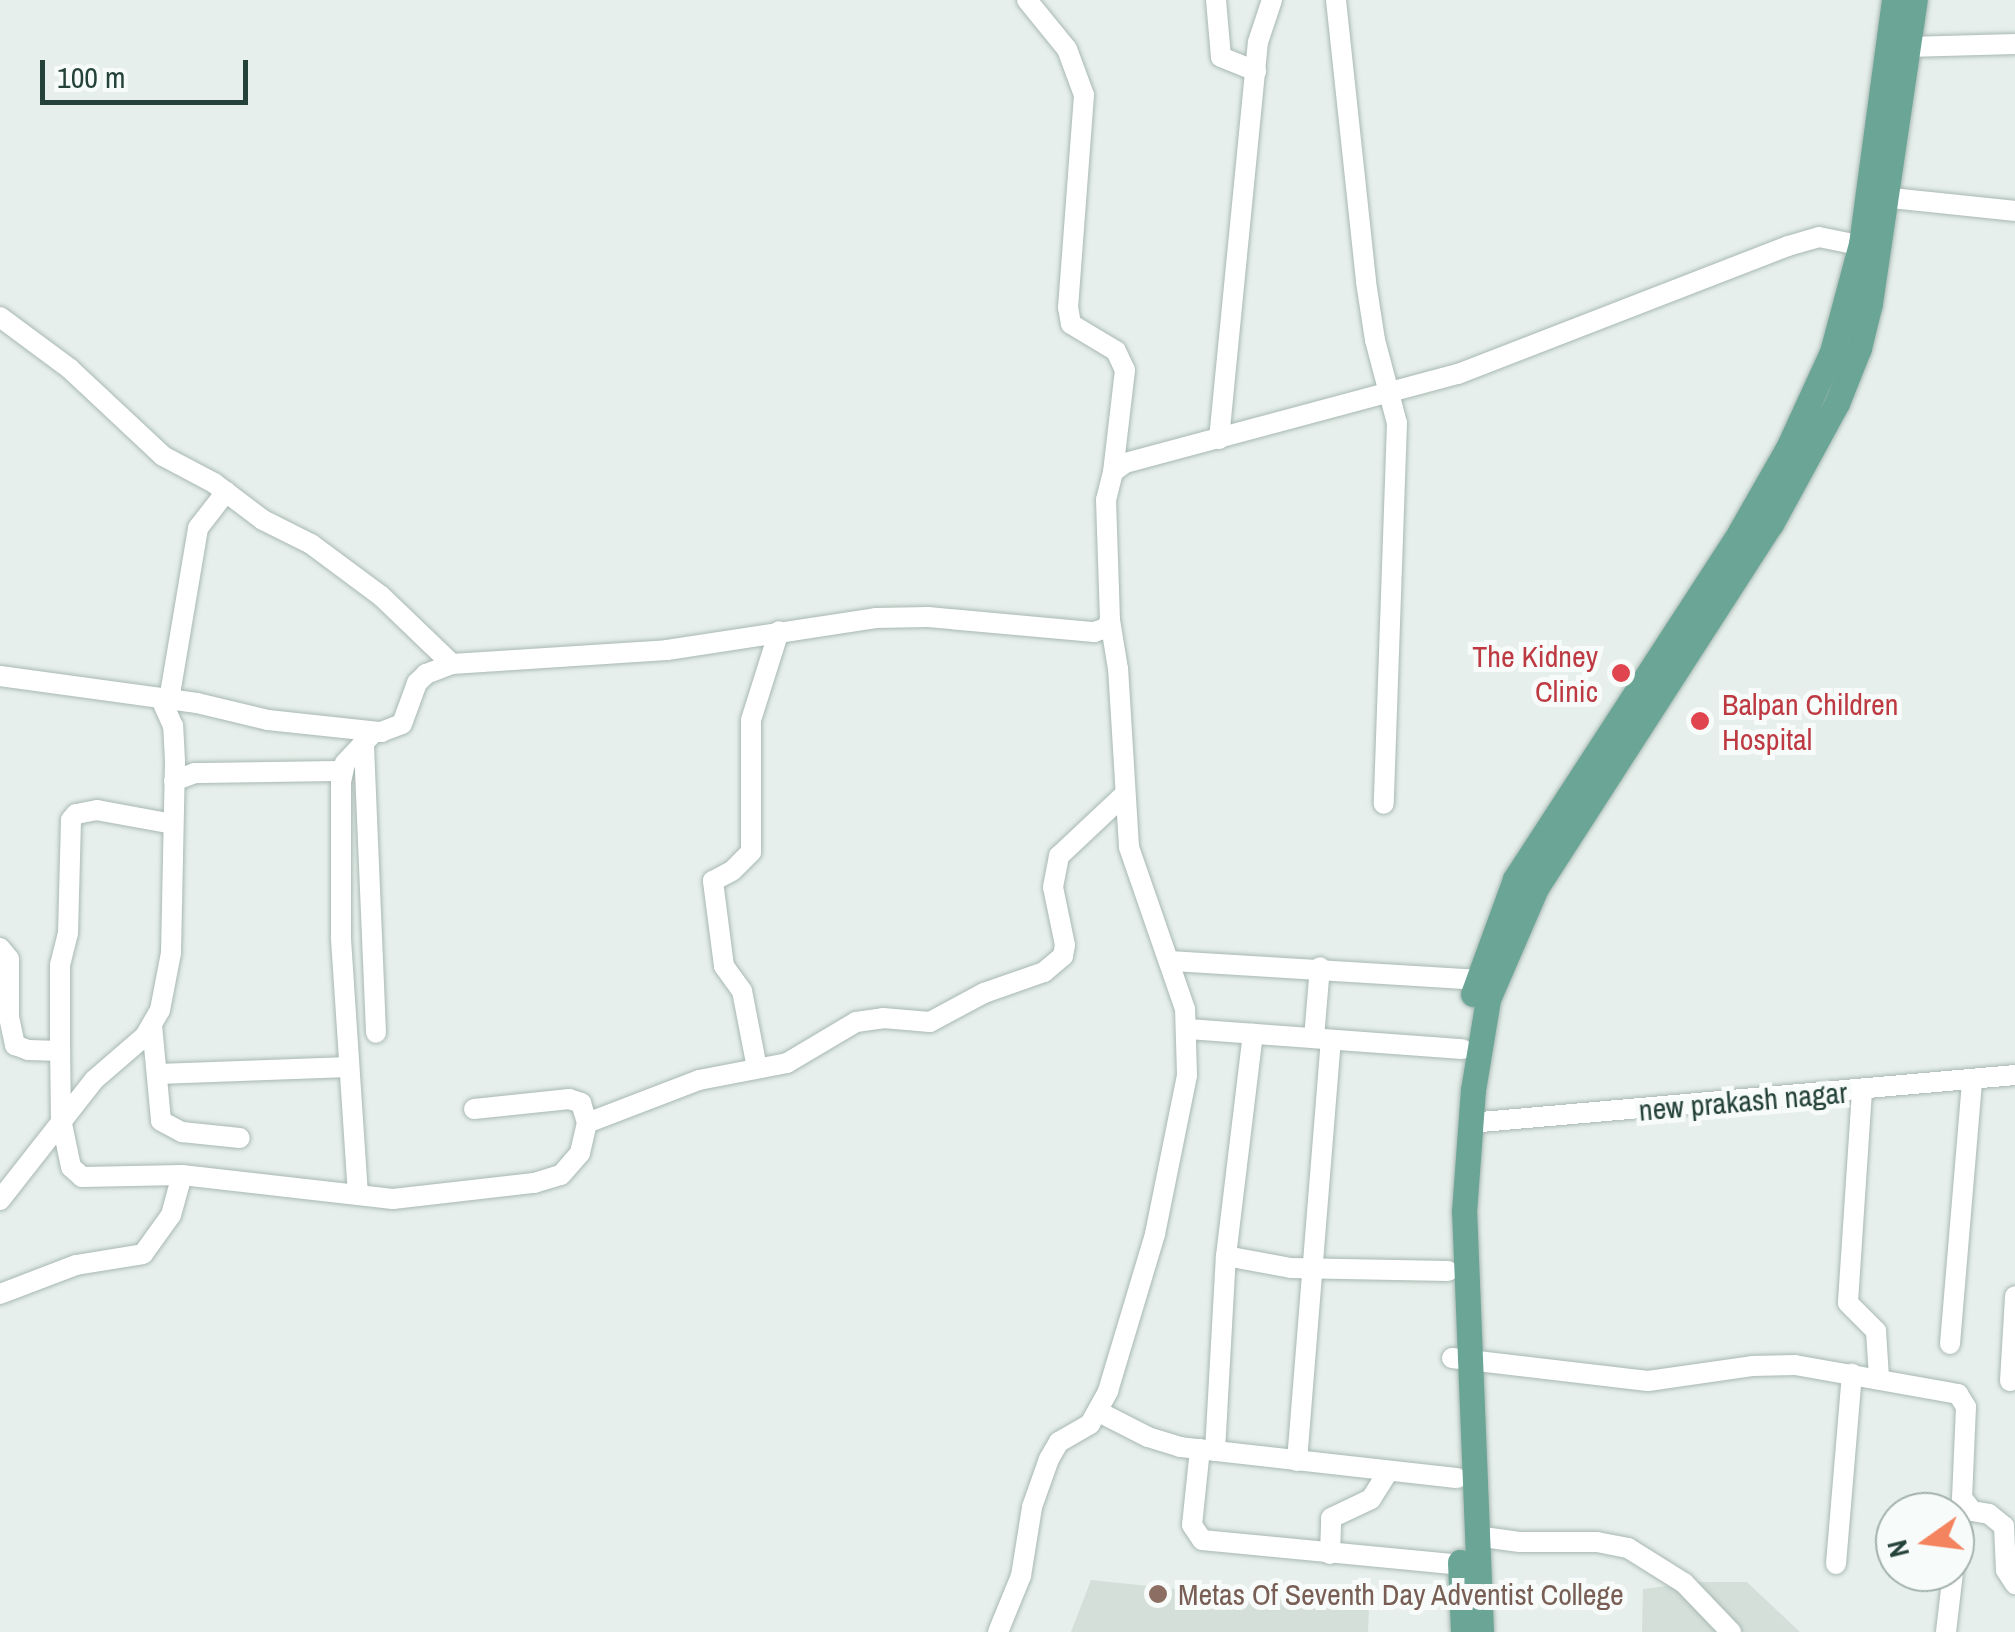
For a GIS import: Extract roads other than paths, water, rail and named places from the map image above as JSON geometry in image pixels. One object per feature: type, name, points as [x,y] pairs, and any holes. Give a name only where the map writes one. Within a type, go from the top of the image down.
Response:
[{"type":"main road","points":[[1463,1632],[1456,1478],[1464,1212],[1470,1123],[1488,999],[1521,915],[1811,454],[1859,348],[1894,0]]},
{"type":"main road","points":[[1877,197],[1916,0]]},
{"type":"main road","points":[[1481,1632],[1460,1360],[1448,1271],[1450,1175],[1462,1049],[1478,980],[1515,879],[1740,532],[1788,448],[1832,352],[1870,247]]},
{"type":"street","points":[[998,1632],[1021,1576],[1032,1507],[1049,1459],[1059,1442],[1090,1424],[1099,1412],[1155,1234],[1186,1074],[1188,1029],[1170,960],[1133,867],[1124,795],[1118,669],[1110,620],[1106,500],[1125,370],[1116,352],[1071,324],[1068,307],[1084,95],[1068,49],[1028,0]]},
{"type":"street","points":[[1216,0],[1221,57],[1256,71]]},
{"type":"street","points":[[1219,438],[1256,71],[1262,23],[1272,0]]},
{"type":"street","points":[[1336,0],[1366,282],[1397,423],[1384,804]]},
{"type":"street","points":[[1908,48],[2015,44]]},
{"type":"street","points":[[1877,197],[2015,211]]},
{"type":"street","points":[[1113,472],[1137,458],[1474,369],[1788,246],[1819,237],[1870,247]]},
{"type":"street","points":[[0,317],[69,368],[163,456],[226,492],[263,520],[311,544],[381,596],[452,664]]},
{"type":"street","points":[[226,492],[198,528],[165,700],[173,726],[170,953],[152,1025],[158,1106],[165,1125],[182,1132],[240,1138]]},
{"type":"street","points":[[0,676],[165,700],[369,739],[394,731],[402,724],[418,683],[438,667],[452,664],[667,650],[779,630],[928,616],[1083,632],[1106,628],[1110,620]]},
{"type":"street","points":[[756,1068],[742,991],[724,966],[713,881],[732,872],[750,852],[750,720],[779,630]]},
{"type":"street","points":[[358,1195],[340,919],[342,771],[369,739]]},
{"type":"street","points":[[369,739],[376,1034]]},
{"type":"street","points":[[174,781],[195,774],[342,771]]},
{"type":"street","points":[[586,1122],[699,1080],[800,1058],[856,1022],[883,1018],[930,1022],[984,993],[1055,965],[1065,945],[1053,887],[1059,856],[1124,795]]},
{"type":"street","points":[[172,824],[97,810],[76,814],[71,820],[68,933],[60,965],[60,1051],[62,1119],[76,1174],[182,1175],[404,1198],[548,1179],[561,1175],[580,1153],[586,1122],[581,1102],[569,1099],[474,1109]]},
{"type":"street","points":[[0,948],[9,958],[9,1016],[15,1045],[60,1051]]},
{"type":"street","points":[[1170,960],[1478,980]]},
{"type":"street","points":[[1297,1461],[1322,1039],[1320,967]]},
{"type":"street","points":[[0,1200],[94,1080],[134,1047],[152,1025]]},
{"type":"street","points":[[1188,1029],[1462,1049]]},
{"type":"street","points":[[1252,1034],[1207,1450],[1192,1525],[1202,1540],[1460,1564]]},
{"type":"street","points":[[158,1074],[349,1067]]},
{"type":"street","name":"new prakash nagar","points":[[1470,1123],[2015,1075]]},
{"type":"street","points":[[1950,1344],[1972,1080]]},
{"type":"street","points":[[1862,1091],[1848,1303],[1876,1332],[1879,1378]]},
{"type":"street","points":[[0,1294],[76,1265],[143,1254],[171,1215],[182,1175]]},
{"type":"street","points":[[1226,1256],[1310,1269],[1448,1271]]},
{"type":"street","points":[[2010,1382],[2015,1296]]},
{"type":"street","points":[[1460,1360],[1648,1381],[1775,1365],[1950,1391],[1964,1399],[1962,1492]]},
{"type":"street","points":[[1836,1564],[1852,1374]]},
{"type":"street","points":[[1099,1412],[1162,1442],[1456,1478]]},
{"type":"street","points":[[1330,1554],[1331,1518],[1371,1499],[1388,1472]]},
{"type":"street","points":[[1975,1512],[1990,1514],[2004,1526],[2006,1570],[2015,1584]]},
{"type":"street","points":[[1476,1536],[1628,1548],[1684,1583],[1731,1632]]},
{"type":"street","points":[[1946,1632],[1951,1592]]},
{"type":"place","name":"The Kidney Clinic","points":[[1621,673]]},
{"type":"place","name":"Balpan Children Hospital","points":[[1700,721]]},
{"type":"place","name":"Metas Of Seventh Day Adventist College","points":[[1158,1594]]}]
